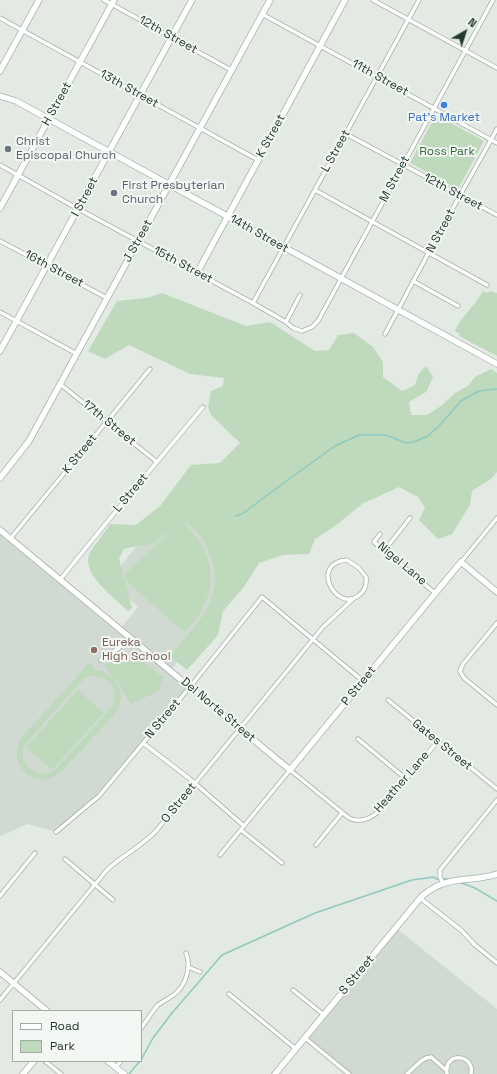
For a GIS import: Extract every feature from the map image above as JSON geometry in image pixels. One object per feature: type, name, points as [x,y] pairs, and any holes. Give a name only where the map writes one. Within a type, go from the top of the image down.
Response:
[{"type":"street","points":[[0,71],[39,0]]},
{"type":"street","name":"12th Street","points":[[104,0],[113,2],[231,70]]},
{"type":"street","name":"I Street","points":[[0,351],[192,0]]},
{"type":"street","name":"J Street","points":[[0,478],[29,441],[270,0]]},
{"type":"street","name":"K Street","points":[[197,273],[345,0]]},
{"type":"street","points":[[373,0],[497,68]]},
{"type":"street","name":"L Street","points":[[253,303],[419,0]]},
{"type":"street","name":"M Street","points":[[302,331],[312,327],[318,321],[494,0]]},
{"type":"street","name":"H Street","points":[[0,208],[113,2]]},
{"type":"street","name":"11th Street","points":[[262,14],[497,143]]},
{"type":"street","name":"13th Street","points":[[0,18],[258,160]]},
{"type":"street","name":"14th Street","points":[[0,96],[16,101],[109,151],[497,364]]},
{"type":"street","name":"N Street","points":[[385,334],[497,129]]},
{"type":"street","name":"12th Street","points":[[346,134],[497,215]]},
{"type":"street","name":"15th Street","points":[[0,165],[78,209],[253,303],[286,322],[293,328],[302,331]]},
{"type":"street","points":[[315,190],[487,285]]},
{"type":"street","name":"16th Street","points":[[0,241],[107,298]]},
{"type":"street","points":[[413,281],[458,306]]},
{"type":"street","points":[[286,322],[300,295]]},
{"type":"street","points":[[0,312],[77,354]]},
{"type":"street","name":"K Street","points":[[10,538],[150,369]]},
{"type":"street","name":"17th Street","points":[[60,384],[157,462]]},
{"type":"street","name":"L Street","points":[[60,580],[107,521],[203,407]]},
{"type":"street","points":[[384,550],[410,518]]},
{"type":"street","name":"P Street","points":[[220,855],[497,518]]},
{"type":"street","name":"Del Norte Street","points":[[0,530],[342,813],[353,820],[365,820]]},
{"type":"street","name":"Nigel Lane","points":[[380,534],[374,542],[435,593]]},
{"type":"street","points":[[347,560],[362,571],[366,577],[366,585],[362,592],[352,600],[342,597],[333,590],[327,577],[334,565],[347,560]]},
{"type":"street","points":[[461,562],[497,592]]},
{"type":"street","name":"N Street","points":[[56,832],[99,796],[190,687],[262,597],[314,639]]},
{"type":"street","name":"O Street","points":[[0,1000],[111,866],[153,834],[330,620],[352,600]]},
{"type":"street","points":[[497,623],[463,664],[460,671],[464,678],[497,705]]},
{"type":"street","points":[[101,660],[119,648],[130,637]]},
{"type":"street","points":[[314,639],[363,681]]},
{"type":"street","name":"Gates Street","points":[[388,700],[497,789]]},
{"type":"street","points":[[358,739],[405,778]]},
{"type":"street","name":"Heather Lane","points":[[365,820],[374,816],[378,812],[405,778],[438,741]]},
{"type":"street","points":[[143,743],[195,783],[244,826]]},
{"type":"street","points":[[443,883],[440,877],[440,870],[495,805],[497,800]]},
{"type":"street","points":[[316,844],[342,813]]},
{"type":"street","points":[[241,830],[282,863]]},
{"type":"street","points":[[0,896],[35,853]]},
{"type":"street","points":[[65,859],[96,884],[112,900]]},
{"type":"street","name":"S Street","points":[[275,1074],[420,898],[432,888],[443,883],[497,874]]},
{"type":"street","points":[[420,898],[461,930],[475,945],[497,963]]},
{"type":"street","points":[[142,1027],[157,1006],[179,991],[186,980],[188,957],[186,953]]},
{"type":"street","points":[[188,967],[200,972]]},
{"type":"street","points":[[0,972],[46,1010]]},
{"type":"street","points":[[293,990],[324,1014]]},
{"type":"street","points":[[229,994],[296,1048]]},
{"type":"street","points":[[305,1038],[349,1074]]},
{"type":"street","points":[[407,1074],[426,1058],[431,1057],[446,1072],[449,1062],[453,1059],[461,1058],[466,1060],[472,1069],[471,1074]]},
{"type":"street","points":[[23,1074],[33,1062]]},
{"type":"street","points":[[46,1062],[61,1074]]},
{"type":"street","points":[[109,1062],[124,1074]]},
{"type":"street","points":[[116,1067],[120,1062]]},
{"type":"shaded area","name":"Eureka High School","points":[[175,499],[256,564],[171,670],[190,687],[99,796],[56,832],[28,824],[0,836],[0,530],[120,629],[138,607],[108,581]]},
{"type":"shaded area","points":[[396,928],[497,1009],[497,1074],[349,1074],[305,1038]]},
{"type":"green space","name":"Ross Park","points":[[436,115],[484,141],[458,189],[410,163]]},
{"type":"green space","points":[[483,291],[487,293],[490,291],[497,293],[497,356],[459,336],[460,334],[455,331],[461,320],[477,301]]},
{"type":"green space","points":[[162,293],[246,326],[270,322],[315,351],[329,350],[338,335],[354,333],[373,347],[383,362],[383,377],[402,391],[415,385],[418,375],[426,366],[433,377],[426,392],[409,402],[411,415],[427,415],[441,406],[455,393],[468,386],[475,377],[491,369],[497,373],[497,472],[492,478],[472,491],[470,505],[452,534],[438,539],[419,520],[425,508],[418,497],[399,487],[362,504],[335,526],[315,539],[309,554],[283,555],[259,563],[244,587],[223,611],[218,635],[187,670],[170,656],[201,618],[212,597],[215,586],[215,572],[213,564],[205,544],[196,531],[183,522],[199,540],[205,552],[211,577],[210,589],[201,612],[184,632],[125,580],[126,573],[176,526],[154,543],[124,549],[119,559],[132,608],[128,611],[101,586],[90,570],[88,563],[89,555],[110,524],[136,525],[160,506],[191,465],[220,463],[240,443],[211,415],[208,406],[211,391],[223,386],[224,378],[190,374],[129,345],[105,359],[88,351],[117,301],[147,298]]},
{"type":"green space","points":[[135,656],[163,677],[159,691],[131,704],[122,691],[119,683],[104,664]]},
{"type":"green space","points":[[90,662],[94,666],[92,670],[108,674],[114,678],[118,684],[121,699],[115,714],[59,774],[49,779],[40,779],[31,777],[24,772],[19,764],[17,755],[18,746],[23,736]],"holes":[[[98,676],[108,681],[114,690],[115,695],[112,707],[56,769],[49,772],[35,772],[30,768],[23,757],[23,750],[26,743],[85,678]]]},
{"type":"green space","points":[[78,690],[104,713],[52,770],[26,747]]},
{"type":"waterway","points":[[236,516],[242,514],[335,446],[359,435],[386,435],[406,443],[414,442],[428,436],[461,401],[479,391],[497,389]]},
{"type":"waterway","points":[[142,1058],[153,1038],[172,1013],[222,955],[315,913],[412,880],[434,877],[436,879],[450,879]]},
{"type":"waterway","points":[[459,882],[475,888],[497,901]]},
{"type":"waterway","points":[[129,1074],[139,1062]]},
{"type":"place","name":"Pat's Market","points":[[444,105]]},
{"type":"place","name":"Christ Episcopal Church","points":[[8,149]]},
{"type":"place","name":"First Presbyterian Church","points":[[114,193]]},
{"type":"place","name":"Eureka High School","points":[[94,650]]}]
